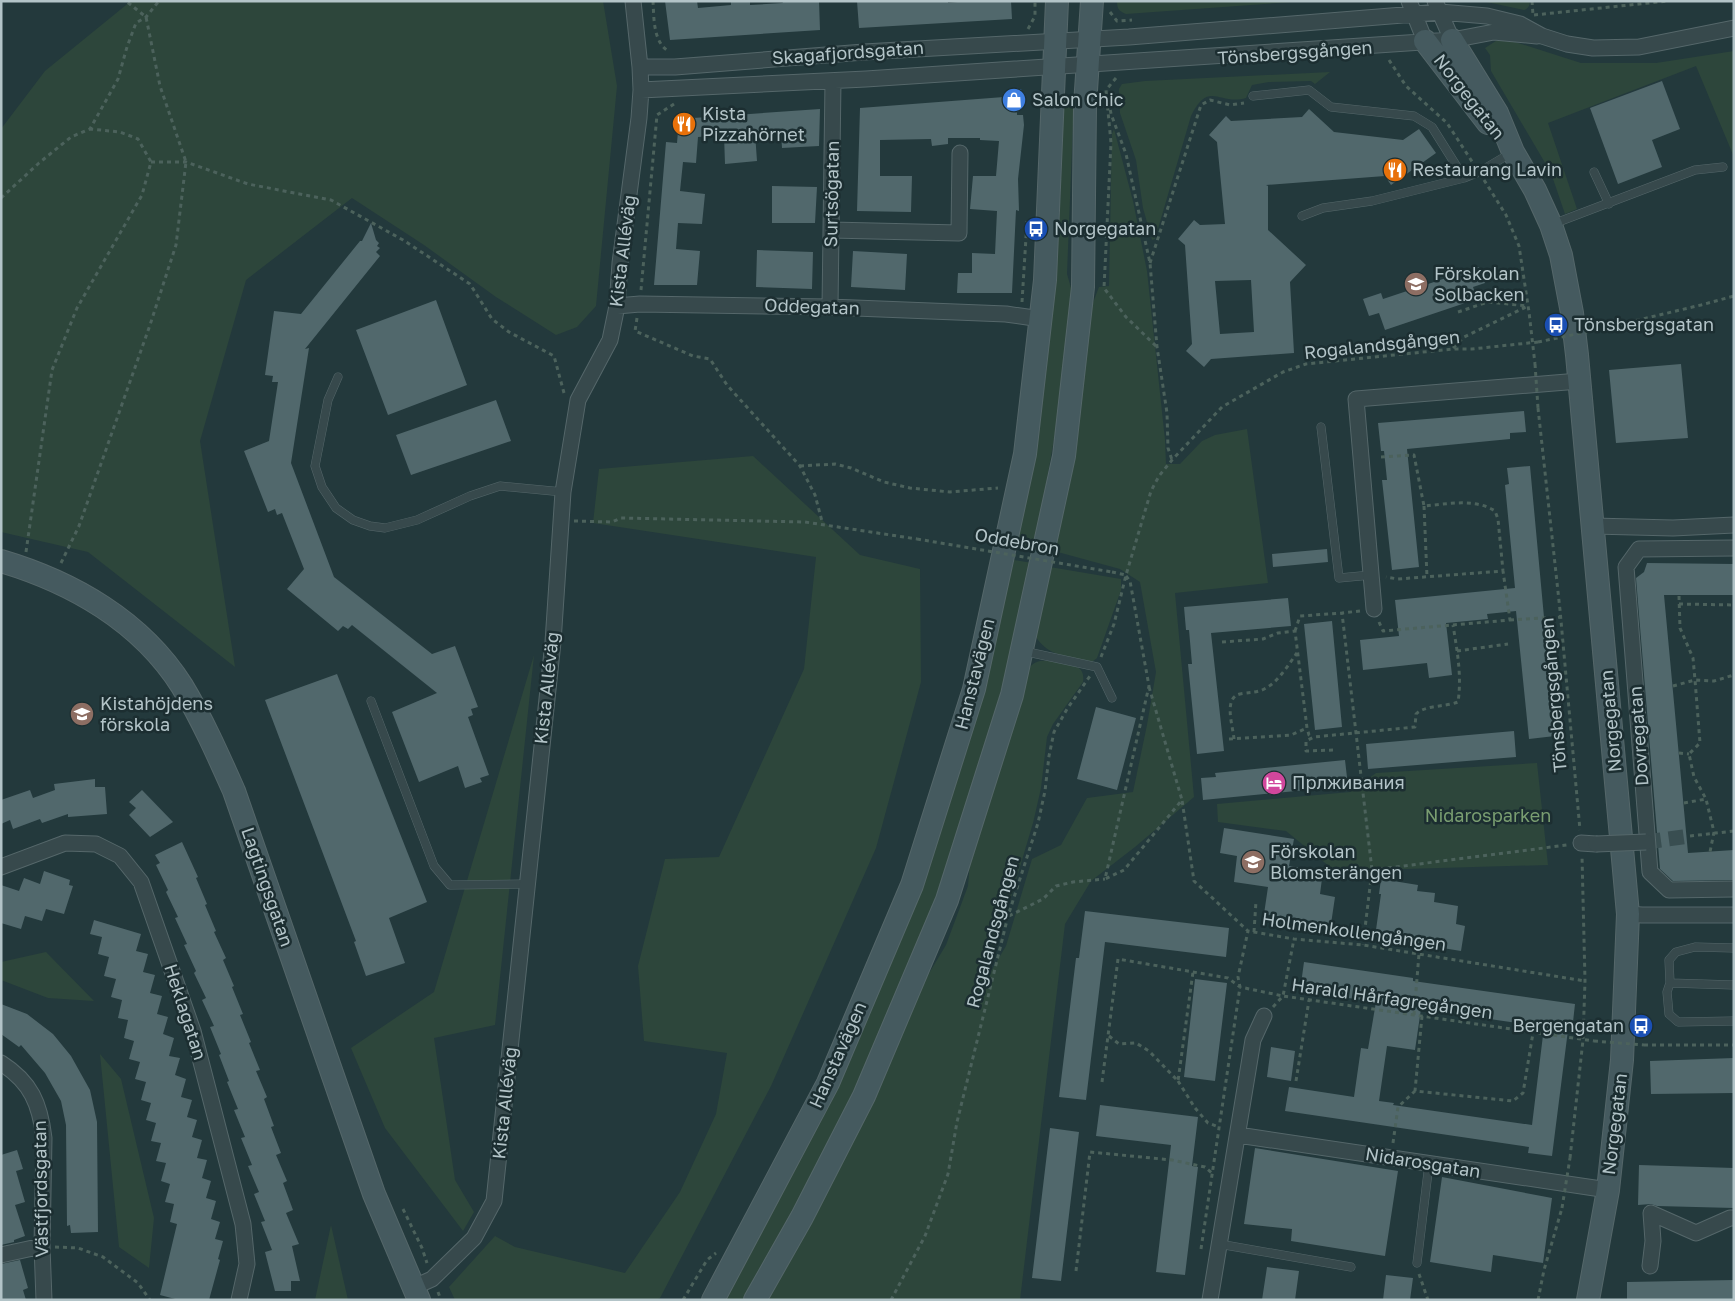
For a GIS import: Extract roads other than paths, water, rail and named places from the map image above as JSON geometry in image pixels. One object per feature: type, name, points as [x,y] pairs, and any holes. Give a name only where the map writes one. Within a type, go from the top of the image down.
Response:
[{"type":"main road","name":"Hanstavägen","points":[[713,1300],[828,1083],[912,885],[974,689],[1025,454],[1045,280],[1057,1]]},
{"type":"main road","points":[[755,1300],[802,1217],[864,1096],[947,900],[1012,695],[1064,456],[1082,296],[1085,105],[1090,38],[1101,7]]},
{"type":"main road","name":"Norgegatan","points":[[1452,40],[1497,113],[1513,152],[1552,225],[1561,255],[1572,313],[1580,381],[1628,914],[1622,1060],[1608,1190],[1588,1300]]},
{"type":"main road","name":"Norgegatan","points":[[1425,41],[1513,152]]},
{"type":"main road","name":"Lagtingsgatan","points":[[2,562],[48,577],[95,600],[138,635],[160,658],[181,685],[218,754],[234,791],[374,1194],[416,1293]]},
{"type":"street","name":"Kista Alléväg","points":[[416,1293],[474,1238],[494,1201],[552,642],[563,492],[578,400],[610,340],[617,306],[620,263],[639,118],[640,67],[633,1]]},
{"type":"street","points":[[1056,40],[1129,37],[1411,8],[1437,7],[1520,24],[1542,36],[1567,44],[1594,48],[1640,47],[1734,28]]},
{"type":"street","name":"Norgegatan","points":[[1054,66],[1452,40],[1437,7]]},
{"type":"street","name":"Norgegatan","points":[[1411,8],[1425,41]]},
{"type":"street","points":[[1452,40],[1494,32],[1542,36]]},
{"type":"street","name":"Skagafjordsgatan","points":[[640,67],[1056,40]]},
{"type":"street","name":"Skagafjordsgatan","points":[[641,90],[833,81],[1054,66]]},
{"type":"street","name":"Surtsögatan","points":[[830,307],[833,81]]},
{"type":"street","points":[[831,230],[959,233],[960,153]]},
{"type":"street","name":"Oddegatan","points":[[617,306],[640,304],[830,307],[1006,314],[1041,319]]},
{"type":"street","points":[[1374,609],[1356,398],[1580,381]]},
{"type":"street","points":[[1593,526],[1673,528],[1734,526]]},
{"type":"street","points":[[1673,528],[1675,548]]},
{"type":"street","name":"Dovregatan","points":[[1734,548],[1639,549],[1626,567],[1650,872],[1669,890],[1734,889]]},
{"type":"street","points":[[1589,844],[1646,842]]},
{"type":"street","name":"Heklagatan","points":[[1,867],[65,843],[96,844],[120,856],[141,882],[193,1032],[243,1224],[247,1264],[239,1300]]},
{"type":"street","points":[[1628,914],[1642,916],[1734,915]]},
{"type":"street","points":[[1210,1300],[1253,1040],[1264,1016]]},
{"type":"street","name":"Västfjordsgatan","points":[[1,1063],[11,1069],[24,1082],[32,1093],[41,1114],[44,1138],[42,1246],[44,1300]]},
{"type":"street","name":"Nidarosgatan","points":[[1238,1134],[1608,1190]]},
{"type":"street","points":[[1650,1266],[1653,1240],[1651,1213],[1696,1233],[1734,1218]]},
{"type":"street","points":[[1,1255],[42,1246]]},
{"type":"lane","points":[[1253,96],[1309,90],[1331,107],[1414,116],[1432,127],[1464,178]]},
{"type":"lane","points":[[1302,216],[1323,208],[1372,201],[1464,178],[1479,172],[1513,152]]},
{"type":"lane","points":[[1552,225],[1695,170],[1723,167]]},
{"type":"lane","points":[[1594,172],[1609,204]]},
{"type":"lane","points":[[338,377],[328,400],[316,466],[322,487],[336,508],[353,520],[370,526],[385,528],[418,520],[470,496],[500,486],[563,492]]},
{"type":"lane","points":[[1321,427],[1338,578],[1371,575]]},
{"type":"lane","points":[[1021,650],[1097,667],[1112,698]]},
{"type":"lane","points":[[372,700],[434,866],[450,885],[527,884]]},
{"type":"lane","points":[[1734,948],[1695,947],[1676,952],[1669,960],[1670,984],[1667,992],[1669,1014],[1678,1022],[1734,1021]]},
{"type":"lane","points":[[1670,984],[1734,985]]},
{"type":"lane","points":[[1417,1263],[1429,1164]]},
{"type":"lane","points":[[1219,1244],[1351,1267]]},
{"type":"tunnel","points":[[1646,842],[1690,836]]},
{"type":"place","name":"Salon Chic","points":[[1014,100]]},
{"type":"place","name":"Kista Pizzahörnet","points":[[684,124]]},
{"type":"place","name":"Restaurang Lavin","points":[[1395,170]]},
{"type":"place","name":"Norgegatan","points":[[1036,229]]},
{"type":"place","name":"Förskolan Solbacken","points":[[1416,284]]},
{"type":"place","name":"Tönsbergsgatan","points":[[1556,325]]},
{"type":"place","name":"Kistahöjdens förskola","points":[[82,714]]},
{"type":"place","name":"Прлживания","points":[[1274,783]]},
{"type":"place","name":"Förskolan Blomsterängen","points":[[1253,862]]},
{"type":"place","name":"Bergengatan","points":[[1641,1026]]},
{"type":"park label","name":"Nidarosparken","points":[[1488,816]]}]
